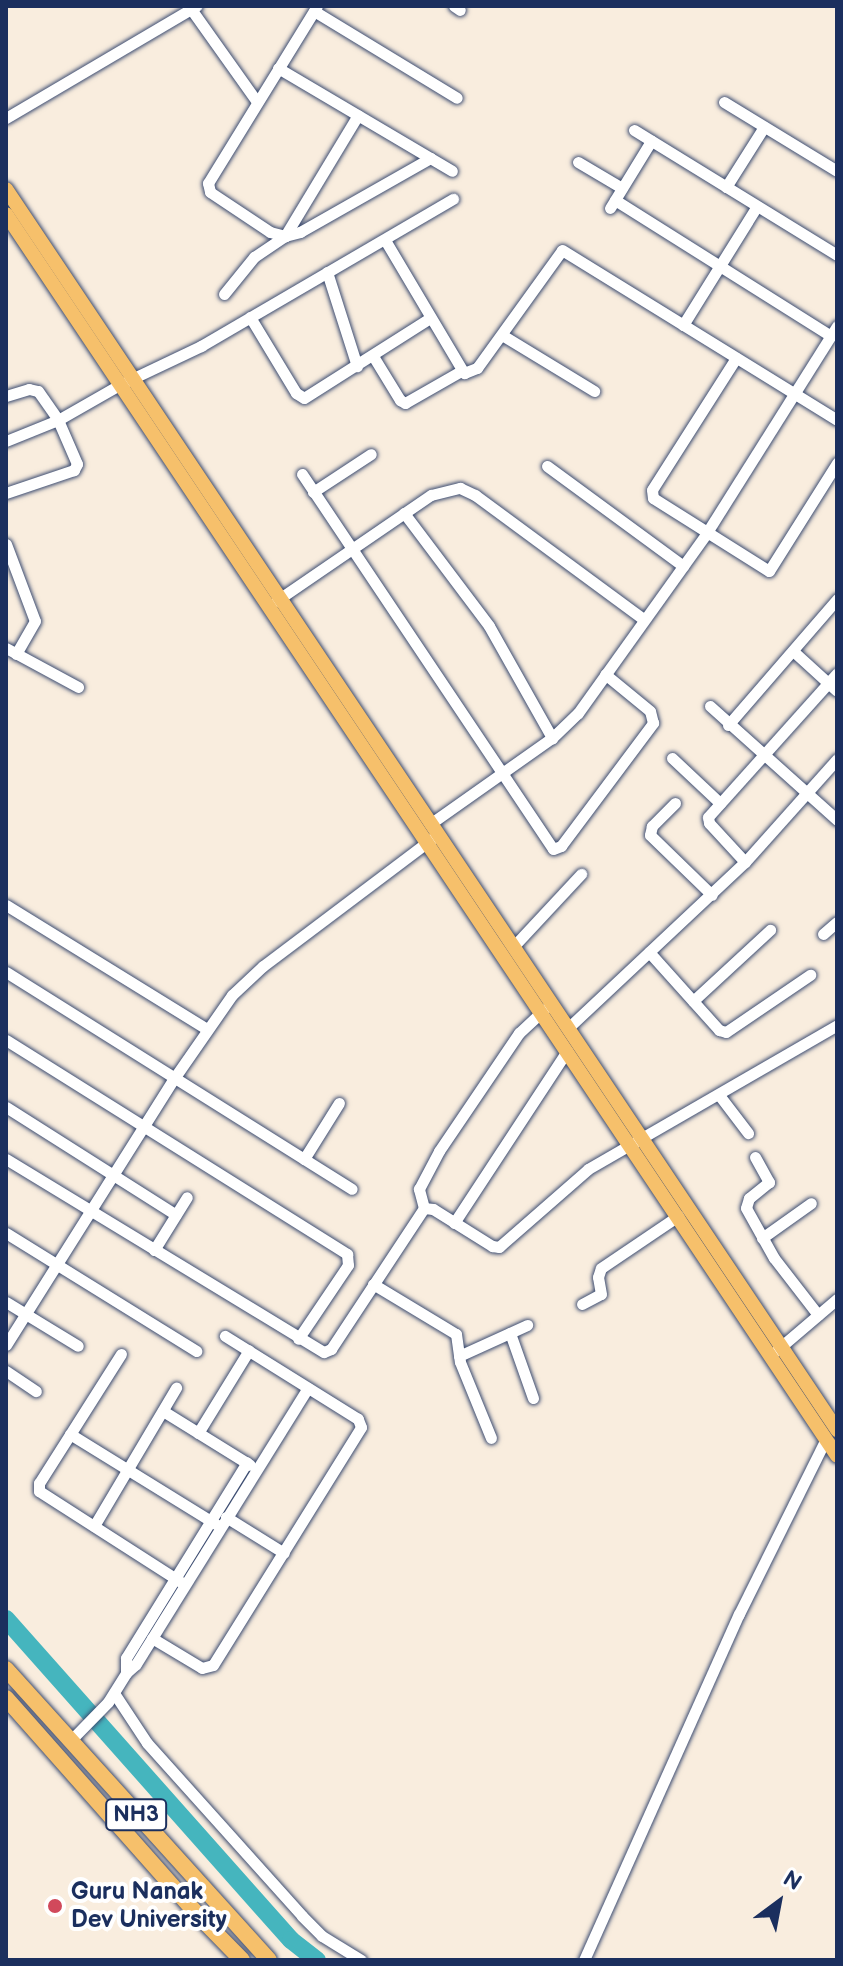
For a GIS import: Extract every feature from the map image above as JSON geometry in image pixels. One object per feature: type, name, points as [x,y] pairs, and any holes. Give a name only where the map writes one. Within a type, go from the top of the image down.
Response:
[{"type":"highway","name":"NH3","points":[[6,1669],[75,1736],[269,1960]]},
{"type":"highway","name":"NH3","points":[[6,1698],[195,1912],[242,1960]]},
{"type":"main road","points":[[6,189],[127,381],[547,1008],[568,1028],[678,1216],[776,1351]]},
{"type":"main road","points":[[6,214],[127,381]]},
{"type":"main road","points":[[431,834],[513,947],[567,1051],[636,1143],[832,1435],[837,1456]]},
{"type":"street","points":[[6,118],[194,8],[257,102]]},
{"type":"street","points":[[285,236],[270,232],[208,188],[316,8],[457,98]]},
{"type":"street","points":[[278,68],[452,171]]},
{"type":"street","points":[[724,102],[837,171]]},
{"type":"street","points":[[285,236],[358,115]]},
{"type":"street","points":[[726,187],[764,127]]},
{"type":"street","points":[[634,130],[837,255]]},
{"type":"street","points":[[6,1345],[207,1029],[249,978],[552,738],[578,713],[706,534],[834,331],[612,204],[651,141]]},
{"type":"street","points":[[224,294],[254,257],[285,236],[300,232],[430,158]]},
{"type":"street","points":[[578,162],[622,188]]},
{"type":"street","points":[[6,441],[58,420],[250,317],[453,199]]},
{"type":"street","points":[[683,325],[757,206]]},
{"type":"street","points":[[385,240],[461,371]]},
{"type":"street","points":[[373,356],[400,400],[405,403],[461,371],[477,368],[562,250],[837,420]]},
{"type":"street","points":[[327,272],[357,366]]},
{"type":"street","points":[[250,317],[300,397],[308,397],[430,318]]},
{"type":"street","points":[[502,335],[594,391]]},
{"type":"street","points":[[736,358],[652,490],[653,498],[769,571],[837,463]]},
{"type":"street","points":[[6,396],[35,389],[58,420],[77,460],[76,467],[6,493]]},
{"type":"street","points":[[313,492],[371,454]]},
{"type":"street","points":[[547,466],[683,566]]},
{"type":"street","points":[[302,474],[548,844],[557,849],[653,723],[650,711],[605,674]]},
{"type":"street","points":[[275,601],[431,495],[460,488],[475,495],[643,619]]},
{"type":"street","points":[[404,513],[489,626],[552,738]]},
{"type":"street","points":[[6,544],[35,621],[11,651],[78,687]]},
{"type":"street","points":[[728,725],[837,599]]},
{"type":"street","points":[[793,651],[832,687]]},
{"type":"street","points":[[745,862],[708,821],[762,753],[832,687],[837,673]]},
{"type":"street","points":[[710,706],[837,820]]},
{"type":"street","points":[[672,758],[720,803]]},
{"type":"street","points":[[568,1028],[745,862],[837,759]]},
{"type":"street","points":[[675,803],[652,826],[650,835],[712,895]]},
{"type":"street","points":[[513,947],[581,874]]},
{"type":"street","points":[[6,905],[207,1029]]},
{"type":"street","points":[[823,934],[837,922]]},
{"type":"street","points":[[693,1001],[770,930]]},
{"type":"street","points":[[649,952],[719,1030],[729,1032],[810,975]]},
{"type":"street","points":[[6,972],[352,1189]]},
{"type":"street","points":[[6,1159],[320,1352],[331,1349],[424,1208],[419,1189],[439,1151],[519,1033],[547,1008]]},
{"type":"street","points":[[424,1208],[433,1209],[499,1247],[588,1169],[837,1025]]},
{"type":"street","points":[[6,1040],[347,1254],[348,1265],[298,1339]]},
{"type":"street","points":[[454,1223],[567,1051]]},
{"type":"street","points":[[719,1095],[748,1133]]},
{"type":"street","points":[[304,1159],[339,1103]]},
{"type":"street","points":[[6,1107],[176,1215]]},
{"type":"street","points":[[755,1157],[769,1182],[749,1198],[746,1208],[762,1238],[818,1315]]},
{"type":"street","points":[[154,1250],[187,1197]]},
{"type":"street","points":[[762,1238],[811,1203]]},
{"type":"street","points":[[582,1304],[601,1294],[598,1277],[601,1268],[678,1216]]},
{"type":"street","points":[[6,1233],[196,1351]]},
{"type":"street","points":[[373,1284],[453,1331],[457,1337],[459,1356],[491,1438]]},
{"type":"street","points":[[776,1351],[837,1299]]},
{"type":"street","points":[[6,1302],[78,1346]]},
{"type":"street","points":[[459,1356],[527,1325]]},
{"type":"street","points":[[510,1333],[533,1398]]},
{"type":"street","points":[[152,1638],[202,1668],[210,1667],[361,1427],[358,1419],[225,1336]]},
{"type":"street","points":[[198,1433],[249,1350]]},
{"type":"street","points":[[121,1354],[39,1483],[39,1491],[184,1584]]},
{"type":"street","points":[[6,1371],[36,1391]]},
{"type":"street","points":[[94,1526],[176,1388]]},
{"type":"street","points":[[75,1736],[136,1664],[252,1466],[308,1388]]},
{"type":"street","points":[[163,1411],[252,1466]]},
{"type":"street","points":[[70,1434],[219,1521],[284,1553]]},
{"type":"street","points":[[584,1960],[739,1614],[832,1435]]},
{"type":"street","points":[[126,1673],[126,1658],[174,1577],[219,1521]]},
{"type":"street","points":[[111,1697],[140,1735],[302,1916],[322,1936],[361,1960]]},
{"type":"waterway","points":[[6,1619],[291,1940],[317,1960]]},
{"type":"place","name":"Guru Nanak Dev University","points":[[55,1906]]}]
